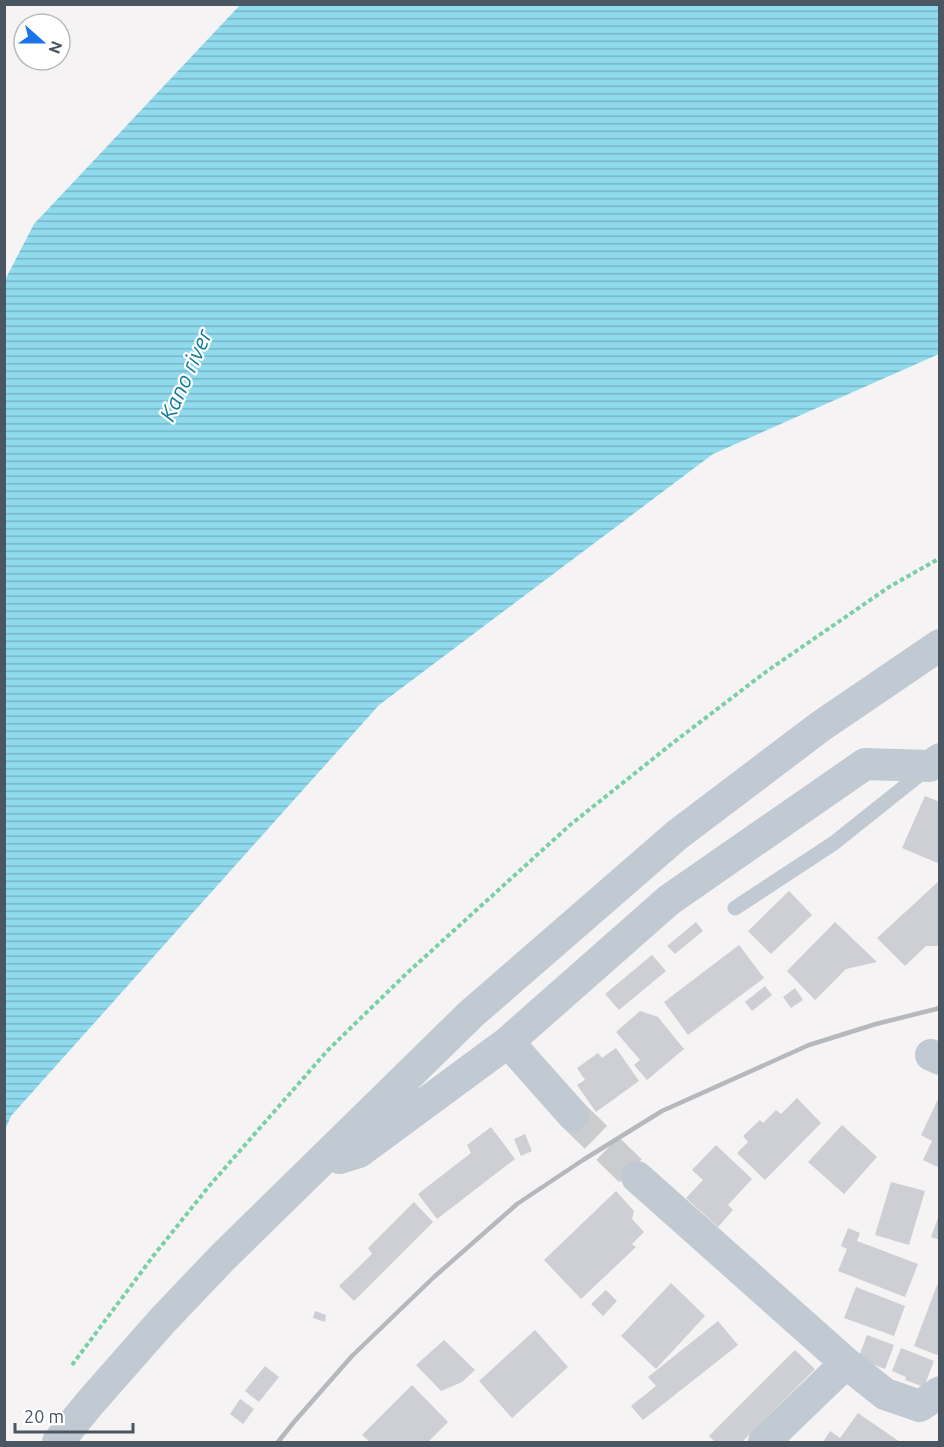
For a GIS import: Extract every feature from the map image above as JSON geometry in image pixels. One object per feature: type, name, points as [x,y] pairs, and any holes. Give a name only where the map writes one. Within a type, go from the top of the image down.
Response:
[{"type":"street","points":[[58,1443],[162,1321],[222,1258],[471,1014],[677,835],[821,726],[939,645]]},
{"type":"street","points":[[317,1167],[359,1152],[508,1042],[669,900],[865,764],[936,765]]},
{"type":"street","points":[[508,1042],[573,1115]]},
{"type":"street","points":[[637,1177],[846,1363],[885,1394],[920,1406],[939,1392]]},
{"type":"street","points":[[764,1443],[846,1363]]},
{"type":"lane","points":[[735,908],[834,843],[936,765]]},
{"type":"path","points":[[71,1366],[210,1185],[328,1050],[406,974],[570,825],[674,742],[767,671],[889,587],[939,558]]},
{"type":"water","name":"Kano river","points":[[240,5],[939,5],[939,354],[713,454],[379,705],[11,1116],[5,1130],[5,280],[34,224]]},
{"type":"building","points":[[925,796],[940,802],[940,864],[902,848]]},
{"type":"building","points":[[940,880],[940,946],[926,946],[905,966],[877,938]]},
{"type":"building","points":[[789,891],[812,915],[771,954],[748,931]]},
{"type":"building","points":[[696,922],[703,931],[675,954],[667,946]]},
{"type":"building","points":[[835,922],[877,962],[846,969],[815,1000],[787,971]]},
{"type":"building","points":[[739,945],[764,978],[688,1035],[664,1002]]},
{"type":"building","points":[[652,955],[666,971],[619,1010],[605,994]]},
{"type":"building","points":[[765,986],[772,995],[752,1011],[745,1002]]},
{"type":"building","points":[[795,988],[803,1000],[791,1008],[783,997]]},
{"type":"building","points":[[640,1011],[658,1017],[684,1049],[647,1080],[634,1065],[640,1060],[616,1032]]},
{"type":"building","points":[[616,1048],[639,1081],[596,1112],[577,1085],[585,1080],[577,1068],[598,1053],[602,1058]]},
{"type":"building","points":[[940,1095],[940,1168],[923,1160],[932,1141],[921,1135]]},
{"type":"building","points":[[797,1098],[821,1123],[765,1180],[737,1153],[748,1142],[743,1136],[760,1120],[763,1123],[776,1110],[781,1114]]},
{"type":"building","points":[[842,1125],[877,1157],[844,1194],[808,1162]]},
{"type":"building","points":[[491,1127],[515,1159],[437,1219],[418,1194],[471,1153],[467,1145]]},
{"type":"building","points":[[525,1134],[532,1151],[521,1156],[514,1139]]},
{"type":"building","points":[[716,1145],[752,1179],[728,1205],[733,1210],[718,1227],[686,1198],[703,1180],[692,1170]]},
{"type":"building","points":[[891,1182],[925,1191],[909,1245],[875,1235]]},
{"type":"building","points":[[616,1191],[634,1211],[632,1219],[644,1232],[632,1244],[636,1247],[581,1299],[544,1260]]},
{"type":"building","points":[[414,1202],[433,1222],[354,1301],[339,1286],[372,1254],[368,1248]]},
{"type":"building","points":[[940,1215],[940,1240],[931,1237]]},
{"type":"building","points":[[848,1228],[860,1233],[857,1241],[918,1264],[905,1297],[838,1271],[847,1249],[841,1246]]},
{"type":"building","points":[[940,1280],[940,1356],[914,1346]]},
{"type":"building","points":[[671,1283],[705,1316],[656,1369],[621,1336]]},
{"type":"building","points":[[856,1287],[905,1306],[894,1336],[844,1318]]},
{"type":"building","points":[[606,1290],[617,1301],[603,1316],[591,1304]]},
{"type":"building","points":[[315,1311],[326,1315],[325,1322],[313,1318]]},
{"type":"building","points":[[718,1321],[738,1345],[643,1420],[631,1406],[656,1386],[648,1377]]},
{"type":"building","points":[[535,1330],[568,1367],[512,1418],[479,1381]]},
{"type":"building","points":[[867,1335],[894,1345],[885,1369],[858,1359]]},
{"type":"building","points":[[444,1340],[475,1370],[462,1382],[441,1391],[416,1365]]},
{"type":"building","points":[[901,1348],[934,1361],[924,1387],[905,1380],[906,1377],[892,1371]]},
{"type":"building","points":[[795,1350],[815,1369],[742,1442],[715,1442],[709,1436]]},
{"type":"building","points":[[265,1366],[279,1377],[259,1402],[245,1391]]},
{"type":"building","points":[[412,1385],[448,1422],[428,1442],[370,1442],[362,1435]]},
{"type":"building","points":[[240,1399],[254,1409],[243,1424],[230,1414]]},
{"type":"building","points":[[858,1413],[900,1442],[823,1442],[830,1431],[840,1438]]},
{"type":"tunnel","points":[[573,1115],[637,1177]]},
{"type":"railway","points":[[278,1442],[352,1356],[434,1277],[517,1204],[583,1160],[662,1111],[809,1045],[876,1024],[940,1008]]}]
